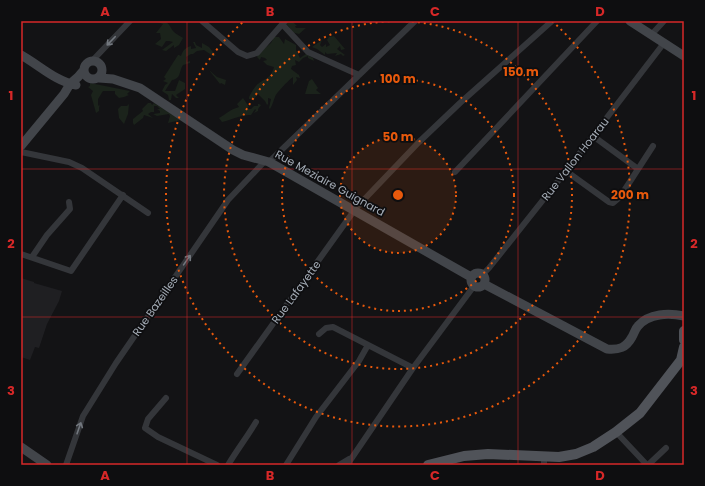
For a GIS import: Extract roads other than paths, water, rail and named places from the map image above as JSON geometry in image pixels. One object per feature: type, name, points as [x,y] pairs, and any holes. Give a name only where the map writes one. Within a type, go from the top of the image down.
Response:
[{"type":"main road","points":[[684,332],[684,340]]},
{"type":"main road","points":[[428,465],[449,459],[488,454],[544,461],[576,454],[593,447],[640,414],[682,359],[684,347]]},
{"type":"street","points":[[21,146],[73,85],[84,70],[86,64],[92,61],[130,21]]},
{"type":"street","points":[[202,21],[238,52],[247,56],[257,53],[284,22],[308,52],[358,75]]},
{"type":"street","name":"Rue Bazeilles","points":[[66,465],[83,416],[116,363],[228,200],[415,21]]},
{"type":"street","name":"Rue Lafayette","points":[[237,374],[354,211],[419,142],[460,103],[552,21]]},
{"type":"street","points":[[455,172],[597,21]]},
{"type":"street","points":[[630,21],[684,56]]},
{"type":"street","points":[[652,34],[664,21]]},
{"type":"street","name":"Rue Vallon Hoarau","points":[[484,279],[489,268],[566,171],[664,43]]},
{"type":"street","points":[[21,55],[51,75],[73,85],[97,76]]},
{"type":"street","points":[[92,61],[100,64],[97,76]]},
{"type":"street","points":[[84,70],[85,75],[97,76]]},
{"type":"street","name":"Rue Meziaire Guignard","points":[[97,76],[113,79],[140,88],[233,150],[243,155],[267,162],[471,277]]},
{"type":"street","points":[[593,136],[638,169]]},
{"type":"street","points":[[566,171],[609,202],[613,203],[620,197],[653,146]]},
{"type":"street","points":[[21,152],[69,162],[82,168],[148,213]]},
{"type":"street","points":[[21,254],[71,270],[123,195]]},
{"type":"street","points":[[32,257],[47,234],[70,209],[69,202]]},
{"type":"street","points":[[484,279],[480,287],[474,286],[471,283],[471,277],[476,273],[480,273],[484,279],[607,349],[617,350],[625,347],[637,326],[648,318],[667,314],[681,316],[684,327]]},
{"type":"street","points":[[347,465],[413,368],[474,286]]},
{"type":"street","points":[[319,334],[326,328],[333,327],[413,368]]},
{"type":"street","points":[[286,465],[316,417],[359,361],[368,345]]},
{"type":"street","points":[[166,398],[148,419],[145,428],[158,437],[217,465]]},
{"type":"street","points":[[228,465],[256,422]]},
{"type":"street","points":[[616,432],[648,465],[666,448]]},
{"type":"street","points":[[21,447],[47,465]]},
{"type":"street","points":[[338,465],[351,458]]}]
